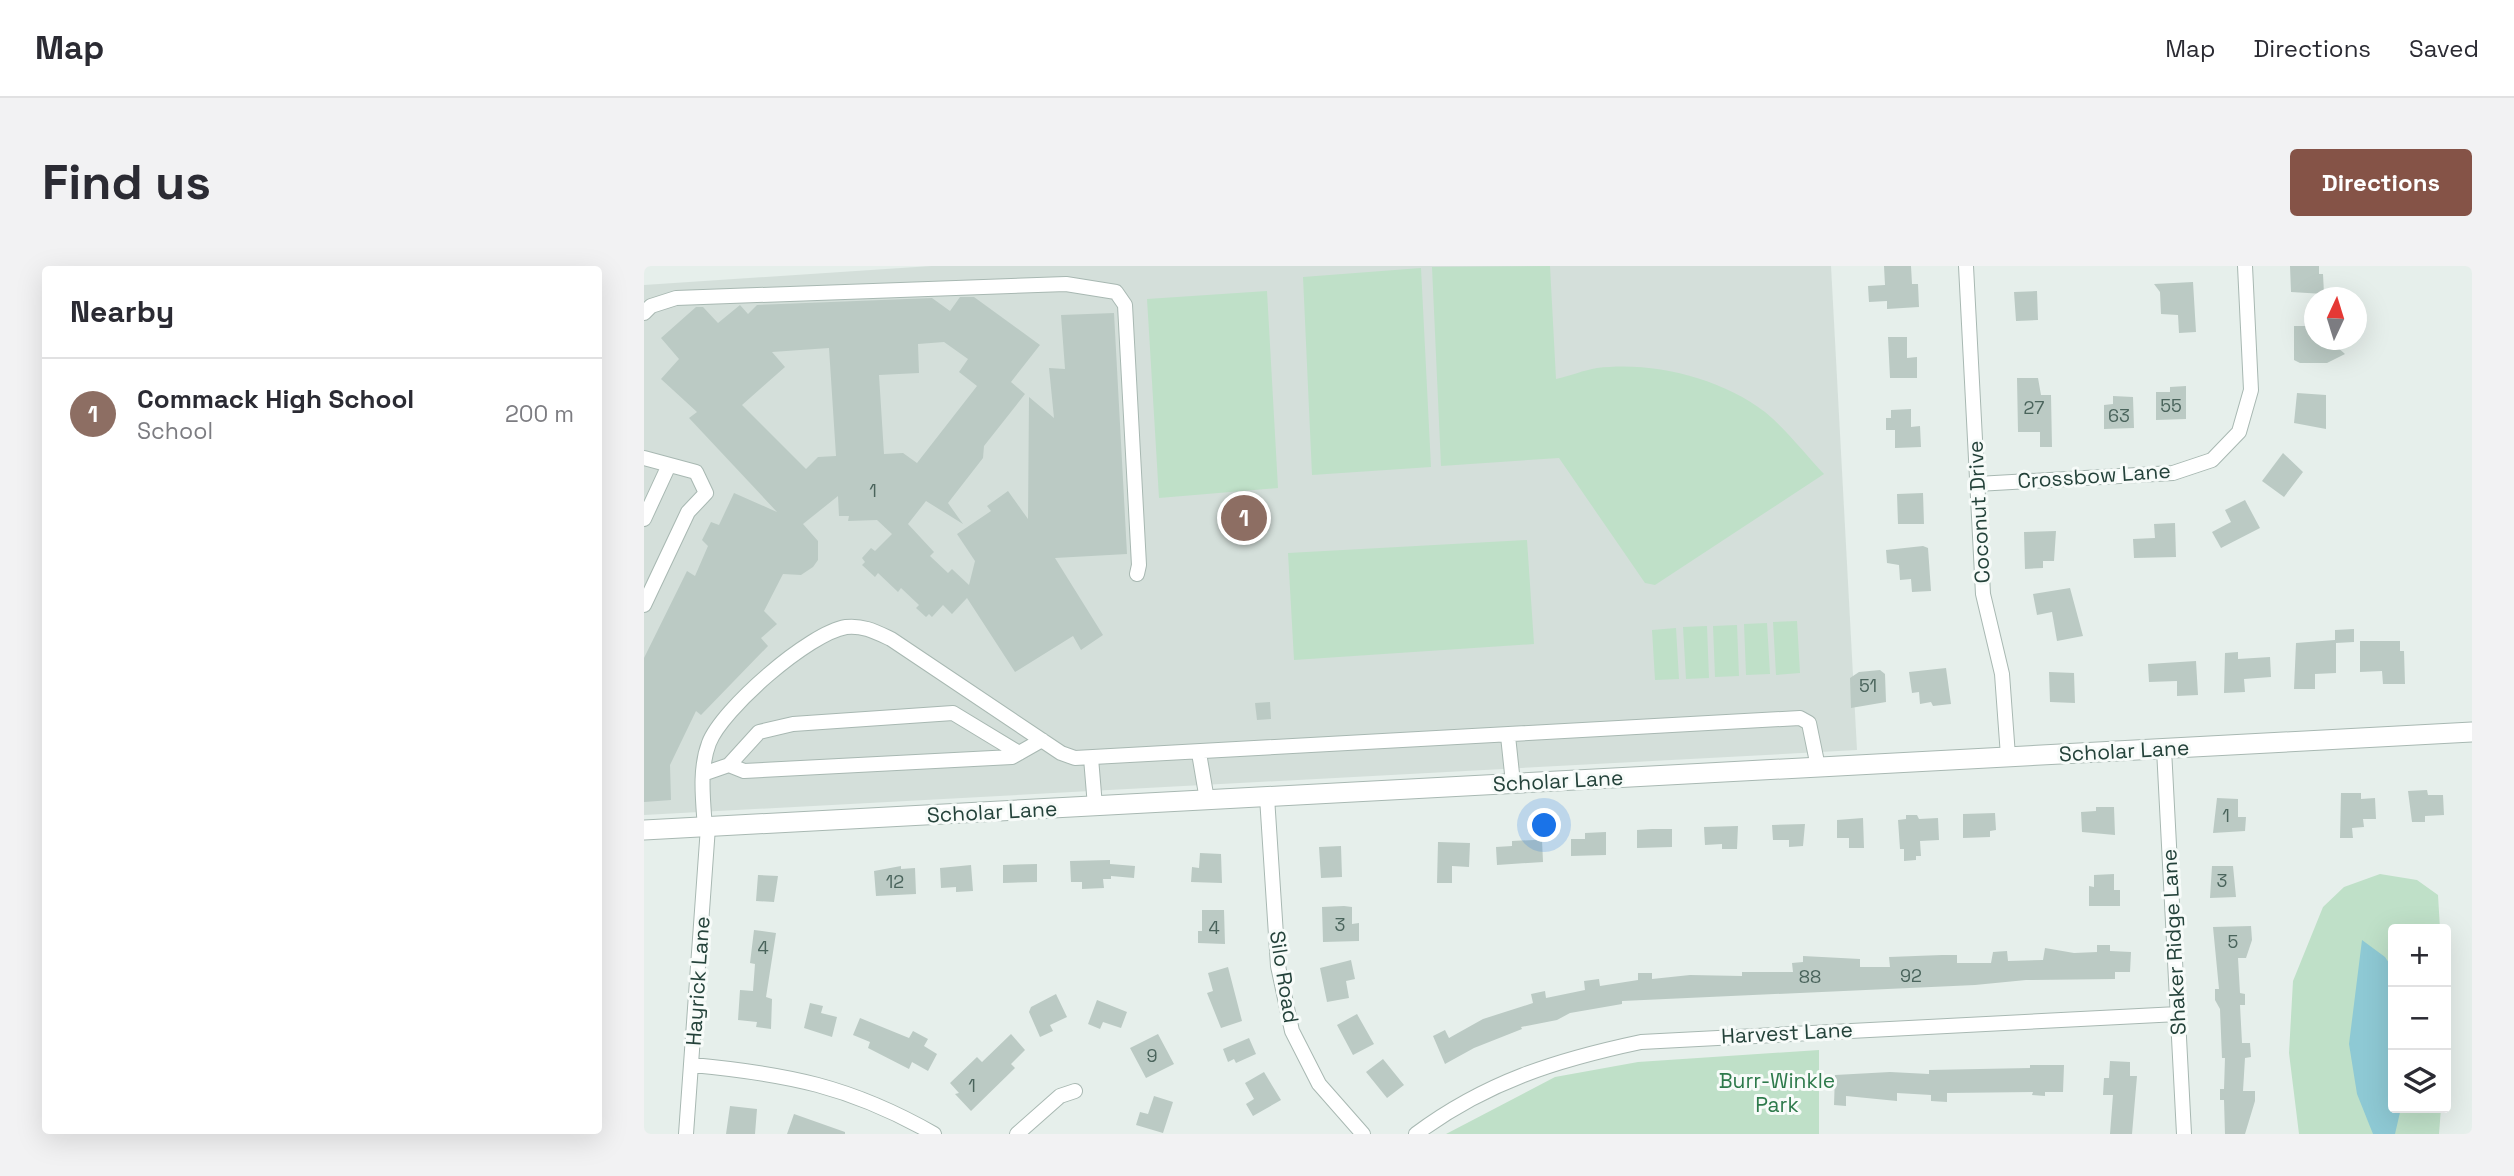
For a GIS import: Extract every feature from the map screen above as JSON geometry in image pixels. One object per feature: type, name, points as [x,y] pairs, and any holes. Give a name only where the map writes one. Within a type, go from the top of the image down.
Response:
[{"type":"street","name":"Coconut Drive","points":[[1966,266],[1983,594],[2003,674],[2008,756]]},
{"type":"street","name":"Crossbow Lane","points":[[1977,484],[2173,472],[2212,460],[2239,432],[2250,390],[2245,266]]},
{"type":"street","points":[[644,313],[651,306],[677,298],[759,294],[1066,284],[1116,292],[1125,305],[1139,565],[1137,574]]},
{"type":"street","points":[[644,458],[696,472],[706,493],[688,512],[644,605]]},
{"type":"street","points":[[644,519],[669,465]]},
{"type":"street","name":"Hayrick Lane","points":[[686,1134],[693,1065],[706,827],[703,774],[710,740],[734,707],[785,661],[825,635],[844,627],[863,627],[891,639],[1068,756],[1091,758]]},
{"type":"street","points":[[703,774],[729,765],[758,732],[793,724],[953,713],[1019,753]]},
{"type":"street","points":[[1095,806],[1091,758],[1117,754],[1508,736],[1800,718],[1809,723],[1818,767]]},
{"type":"street","name":"Scholar Lane","points":[[644,830],[2472,732]]},
{"type":"street","points":[[1508,736],[1513,783]]},
{"type":"street","points":[[729,765],[744,771],[1012,757],[1042,740]]},
{"type":"street","name":"Shaker Ridge Lane","points":[[2164,750],[2184,1134]]},
{"type":"street","points":[[1199,752],[1207,800]]},
{"type":"street","name":"Silo Road","points":[[1267,797],[1278,966],[1292,1031],[1319,1084],[1363,1134]]},
{"type":"street","name":"Harvest Lane","points":[[1416,1134],[1454,1105],[1524,1073],[1586,1054],[1641,1042],[2178,1014]]},
{"type":"street","points":[[693,1065],[763,1072],[810,1081],[891,1109],[934,1134]]},
{"type":"street","points":[[1017,1134],[1060,1096],[1075,1091]]},
{"type":"shaded area","points":[[931,266],[1831,266],[1857,750],[644,815],[644,285]]},
{"type":"green space","points":[[1550,266],[1556,379],[1592,369],[1618,366],[1663,370],[1707,381],[1765,412],[1824,474],[1655,585],[1645,583],[1559,458],[1441,466],[1432,267]]},
{"type":"green space","points":[[1421,268],[1431,467],[1312,475],[1303,277]]},
{"type":"green space","points":[[1267,291],[1278,488],[1159,498],[1147,299]]},
{"type":"green space","points":[[1527,540],[1534,644],[1294,660],[1288,553]]},
{"type":"green space","points":[[1797,621],[1800,673],[1776,675],[1773,622]]},
{"type":"green space","points":[[1767,623],[1770,674],[1746,675],[1744,624]]},
{"type":"green space","points":[[1737,625],[1739,676],[1715,677],[1713,626]]},
{"type":"green space","points":[[1707,626],[1709,678],[1686,679],[1683,627]]},
{"type":"green space","points":[[1676,628],[1679,679],[1655,680],[1652,630]]},
{"type":"green space","points":[[2380,874],[2417,880],[2438,895],[2440,924],[2388,924],[2388,1113],[2441,1113],[2439,1134],[2299,1134],[2289,1053],[2293,981],[2323,907],[2344,887]]},
{"type":"green space","name":"Burr-Winkle Park","points":[[1819,1050],[1819,1134],[1446,1134],[1555,1077],[1638,1062]]},
{"type":"water","points":[[2362,940],[2388,962],[2388,1113],[2400,1113],[2395,1134],[2373,1134],[2357,1094],[2349,1044]]},
{"type":"building","points":[[1884,266],[1911,266],[1912,284],[1918,284],[1919,307],[1887,309],[1887,301],[1869,302],[1868,286],[1885,285]]},
{"type":"building","points":[[2290,266],[2319,266],[2319,274],[2323,274],[2324,287],[2304,287],[2304,293],[2291,292]]},
{"type":"building","points":[[2193,282],[2196,332],[2179,333],[2178,315],[2161,314],[2160,292],[2154,284]]},
{"type":"building","points":[[2037,291],[2038,320],[2016,321],[2014,292]]},
{"type":"building","points":[[960,297],[974,297],[1040,345],[1011,382],[1025,394],[984,446],[983,458],[948,503],[963,524],[926,501],[908,524],[934,552],[930,556],[948,573],[952,569],[969,585],[975,561],[957,534],[991,511],[987,506],[1008,491],[1028,519],[1029,397],[1054,418],[1049,368],[1065,369],[1061,315],[1114,313],[1127,554],[1055,558],[1103,635],[1081,650],[1073,636],[1015,672],[967,598],[952,614],[943,605],[932,617],[929,614],[926,617],[916,608],[919,605],[901,588],[898,592],[878,573],[875,577],[862,565],[865,562],[862,558],[871,548],[875,551],[892,534],[877,520],[848,521],[849,516],[839,516],[838,496],[803,524],[818,541],[818,560],[801,575],[783,574],[764,611],[777,624],[761,638],[768,646],[701,715],[696,711],[670,765],[671,800],[644,802],[644,658],[687,571],[695,576],[708,546],[702,540],[711,522],[719,525],[734,493],[777,512],[689,418],[697,412],[661,379],[679,359],[661,338],[696,307],[703,307],[718,323],[740,305],[748,314],[757,305],[932,298],[950,311]],"holes":[[[944,342],[968,359],[959,372],[977,386],[917,463],[903,453],[884,454],[879,375],[919,373],[918,344]],[[829,348],[836,456],[818,457],[806,469],[742,405],[785,367],[772,352]]]},
{"type":"building","points":[[2294,326],[2304,326],[2304,350],[2340,350],[2345,354],[2327,363],[2300,363],[2294,360]]},
{"type":"building","points":[[1888,337],[1907,337],[1907,358],[1917,357],[1917,378],[1890,378]]},
{"type":"building","points":[[2017,378],[2038,378],[2041,395],[2051,395],[2052,447],[2040,447],[2040,432],[2018,432]]},
{"type":"building","points":[[2186,386],[2186,419],[2156,420],[2156,392],[2170,392],[2170,387]]},
{"type":"building","points":[[2297,393],[2326,395],[2326,429],[2294,423]]},
{"type":"building","points":[[2113,396],[2133,397],[2134,428],[2104,429],[2104,405],[2113,404]]},
{"type":"building","points":[[1911,409],[1911,427],[1920,426],[1921,447],[1895,448],[1895,430],[1886,430],[1886,418],[1891,418],[1891,410]]},
{"type":"building","points":[[2283,453],[2303,472],[2284,497],[2262,481]]},
{"type":"building","points":[[1923,493],[1924,524],[1898,524],[1897,494]]},
{"type":"building","points":[[2245,500],[2260,528],[2221,548],[2212,532],[2231,522],[2225,510]]},
{"type":"building","points":[[2175,523],[2176,557],[2134,558],[2133,539],[2155,538],[2154,524]]},
{"type":"building","points":[[2056,531],[2054,561],[2043,561],[2043,568],[2025,569],[2024,532]]},
{"type":"building","points":[[1923,546],[1928,548],[1931,591],[1912,592],[1911,579],[1900,580],[1899,565],[1887,563],[1886,550]]},
{"type":"building","points":[[2070,588],[2083,636],[2057,641],[2052,612],[2037,615],[2033,594]]},
{"type":"building","points":[[2354,629],[2354,642],[2336,643],[2336,673],[2315,674],[2315,689],[2294,689],[2296,643],[2335,640],[2335,630]]},
{"type":"building","points":[[2360,641],[2400,641],[2400,651],[2404,651],[2405,684],[2383,684],[2382,671],[2360,672]]},
{"type":"building","points":[[2238,652],[2238,659],[2270,657],[2271,677],[2244,679],[2245,692],[2224,693],[2225,653]]},
{"type":"building","points":[[2196,661],[2198,695],[2177,696],[2177,681],[2149,682],[2148,664]]},
{"type":"building","points":[[1946,668],[1951,704],[1920,704],[1919,692],[1912,693],[1909,672]]},
{"type":"building","points":[[1880,670],[1885,674],[1886,702],[1851,708],[1850,678],[1859,672]]},
{"type":"building","points":[[2049,672],[2074,673],[2075,703],[2050,702]]},
{"type":"building","points":[[1270,702],[1271,719],[1257,720],[1255,703]]},
{"type":"building","points":[[2427,790],[2428,795],[2443,795],[2444,815],[2425,816],[2425,822],[2412,822],[2408,791]]},
{"type":"building","points":[[2341,793],[2361,793],[2361,799],[2375,798],[2376,819],[2363,819],[2364,827],[2352,828],[2353,838],[2340,838]]},
{"type":"building","points":[[2217,798],[2238,799],[2238,817],[2246,817],[2245,831],[2213,833]]},
{"type":"building","points":[[2096,807],[2114,807],[2115,835],[2082,832],[2081,812],[2096,811]]},
{"type":"building","points":[[1995,813],[1996,830],[1990,831],[1990,837],[1963,838],[1963,814]]},
{"type":"building","points":[[1906,815],[1917,815],[1919,819],[1938,818],[1939,840],[1920,841],[1921,856],[1916,856],[1916,860],[1904,861],[1904,849],[1900,849],[1898,820],[1906,819]]},
{"type":"building","points":[[1863,818],[1864,848],[1849,848],[1849,838],[1837,838],[1837,820]]},
{"type":"building","points":[[1805,824],[1803,846],[1789,847],[1789,840],[1773,840],[1772,825]]},
{"type":"building","points":[[1738,826],[1737,849],[1722,849],[1722,844],[1705,845],[1704,827]]},
{"type":"building","points":[[1672,829],[1672,847],[1637,848],[1637,830]]},
{"type":"building","points":[[1606,832],[1606,855],[1571,856],[1571,839],[1585,839],[1585,833]]},
{"type":"building","points":[[1542,840],[1543,862],[1497,865],[1496,847],[1512,846],[1512,841]]},
{"type":"building","points":[[1438,842],[1470,843],[1469,867],[1452,866],[1452,883],[1437,883]]},
{"type":"building","points":[[1341,846],[1342,877],[1321,878],[1319,847]]},
{"type":"building","points":[[1200,853],[1221,854],[1222,883],[1191,882],[1192,867],[1199,868]]},
{"type":"building","points":[[1110,860],[1110,864],[1135,866],[1134,878],[1111,876],[1111,879],[1103,879],[1104,888],[1082,889],[1082,882],[1071,882],[1070,861]]},
{"type":"building","points":[[1037,864],[1037,882],[1003,883],[1003,865]]},
{"type":"building","points":[[971,865],[973,891],[956,892],[956,887],[941,888],[940,868]]},
{"type":"building","points":[[901,866],[901,869],[915,868],[916,894],[876,896],[874,871]]},
{"type":"building","points":[[2212,866],[2233,866],[2236,897],[2210,898]]},
{"type":"building","points":[[2114,874],[2114,890],[2120,890],[2120,906],[2089,906],[2089,886],[2094,887],[2094,875]]},
{"type":"building","points":[[758,875],[778,876],[774,902],[756,901]]},
{"type":"building","points":[[1322,907],[1352,907],[1352,924],[1359,923],[1359,941],[1323,942]]},
{"type":"building","points":[[1202,910],[1224,910],[1225,944],[1198,943],[1198,931],[1202,931]]},
{"type":"building","points":[[2251,926],[2252,940],[2246,958],[2238,958],[2240,993],[2245,994],[2245,1005],[2240,1005],[2242,1043],[2250,1043],[2251,1057],[2245,1058],[2243,1091],[2255,1091],[2255,1101],[2245,1134],[2225,1134],[2224,1100],[2220,1100],[2220,1089],[2224,1089],[2225,1058],[2222,1058],[2220,1009],[2215,1000],[2215,989],[2219,989],[2213,927]]},
{"type":"building","points":[[754,930],[776,933],[766,997],[772,999],[771,1029],[756,1027],[757,1022],[738,1020],[740,990],[753,991],[755,964],[750,963]]},
{"type":"building","points":[[2097,945],[2110,945],[2110,951],[2131,952],[2130,972],[2115,972],[2115,979],[2026,980],[1975,985],[1622,1001],[1622,1004],[1570,1013],[1557,1020],[1521,1027],[1522,1029],[1474,1048],[1445,1064],[1433,1036],[1445,1030],[1449,1038],[1483,1019],[1533,1003],[1531,994],[1545,991],[1546,998],[1585,990],[1584,981],[1599,979],[1600,986],[1638,980],[1638,973],[1652,973],[1652,979],[1690,975],[1742,976],[1742,972],[1793,972],[1792,963],[1803,962],[1803,956],[1860,959],[1860,967],[1890,967],[1889,957],[1942,955],[1957,955],[1957,963],[1991,963],[1993,952],[2007,951],[2008,961],[2043,960],[2045,948],[2074,953],[2097,952]]},
{"type":"building","points":[[1351,960],[1355,979],[1346,981],[1349,998],[1327,1002],[1320,968]]},
{"type":"building","points":[[1228,967],[1242,1021],[1221,1028],[1207,993],[1213,991],[1208,973]]},
{"type":"building","points":[[1056,994],[1067,1017],[1050,1025],[1053,1031],[1040,1037],[1029,1012],[1031,1007]]},
{"type":"building","points":[[1097,1000],[1127,1012],[1121,1028],[1103,1022],[1100,1029],[1088,1024]]},
{"type":"building","points":[[810,1003],[823,1006],[821,1013],[837,1017],[832,1037],[804,1028]]},
{"type":"building","points":[[1357,1014],[1374,1044],[1353,1055],[1337,1025]]},
{"type":"building","points":[[860,1018],[909,1038],[913,1031],[928,1039],[924,1046],[937,1054],[928,1071],[912,1062],[909,1069],[868,1048],[870,1042],[853,1035]]},
{"type":"building","points":[[1011,1034],[1025,1050],[1011,1064],[1015,1068],[971,1111],[955,1094],[959,1093],[950,1083],[977,1057],[982,1062]]},
{"type":"building","points":[[1158,1034],[1174,1064],[1146,1078],[1130,1048]]},
{"type":"building","points":[[1249,1038],[1256,1054],[1236,1063],[1234,1059],[1228,1062],[1223,1049]]},
{"type":"building","points":[[1383,1059],[1404,1085],[1387,1098],[1366,1072]]},
{"type":"building","points":[[2110,1061],[2130,1062],[2130,1076],[2137,1076],[2132,1134],[2110,1134],[2113,1095],[2103,1095],[2104,1078],[2109,1078]]},
{"type":"building","points":[[2030,1065],[2064,1065],[2063,1092],[2045,1092],[2045,1096],[2032,1095],[2033,1092],[1947,1093],[1947,1102],[1931,1101],[1931,1095],[1897,1093],[1897,1101],[1846,1096],[1846,1106],[1834,1105],[1835,1075],[1890,1072],[1929,1074],[1929,1070],[2030,1068]]},
{"type":"building","points":[[1264,1072],[1281,1100],[1253,1116],[1246,1104],[1254,1099],[1245,1083]]},
{"type":"building","points":[[1154,1096],[1173,1102],[1163,1133],[1136,1125],[1140,1112],[1148,1114]]},
{"type":"building","points":[[730,1106],[757,1109],[755,1134],[726,1134]]},
{"type":"building","points":[[794,1114],[845,1132],[845,1134],[787,1134]]},
{"type":"place","name":"Commack High School","points":[[1244,518]]}]
